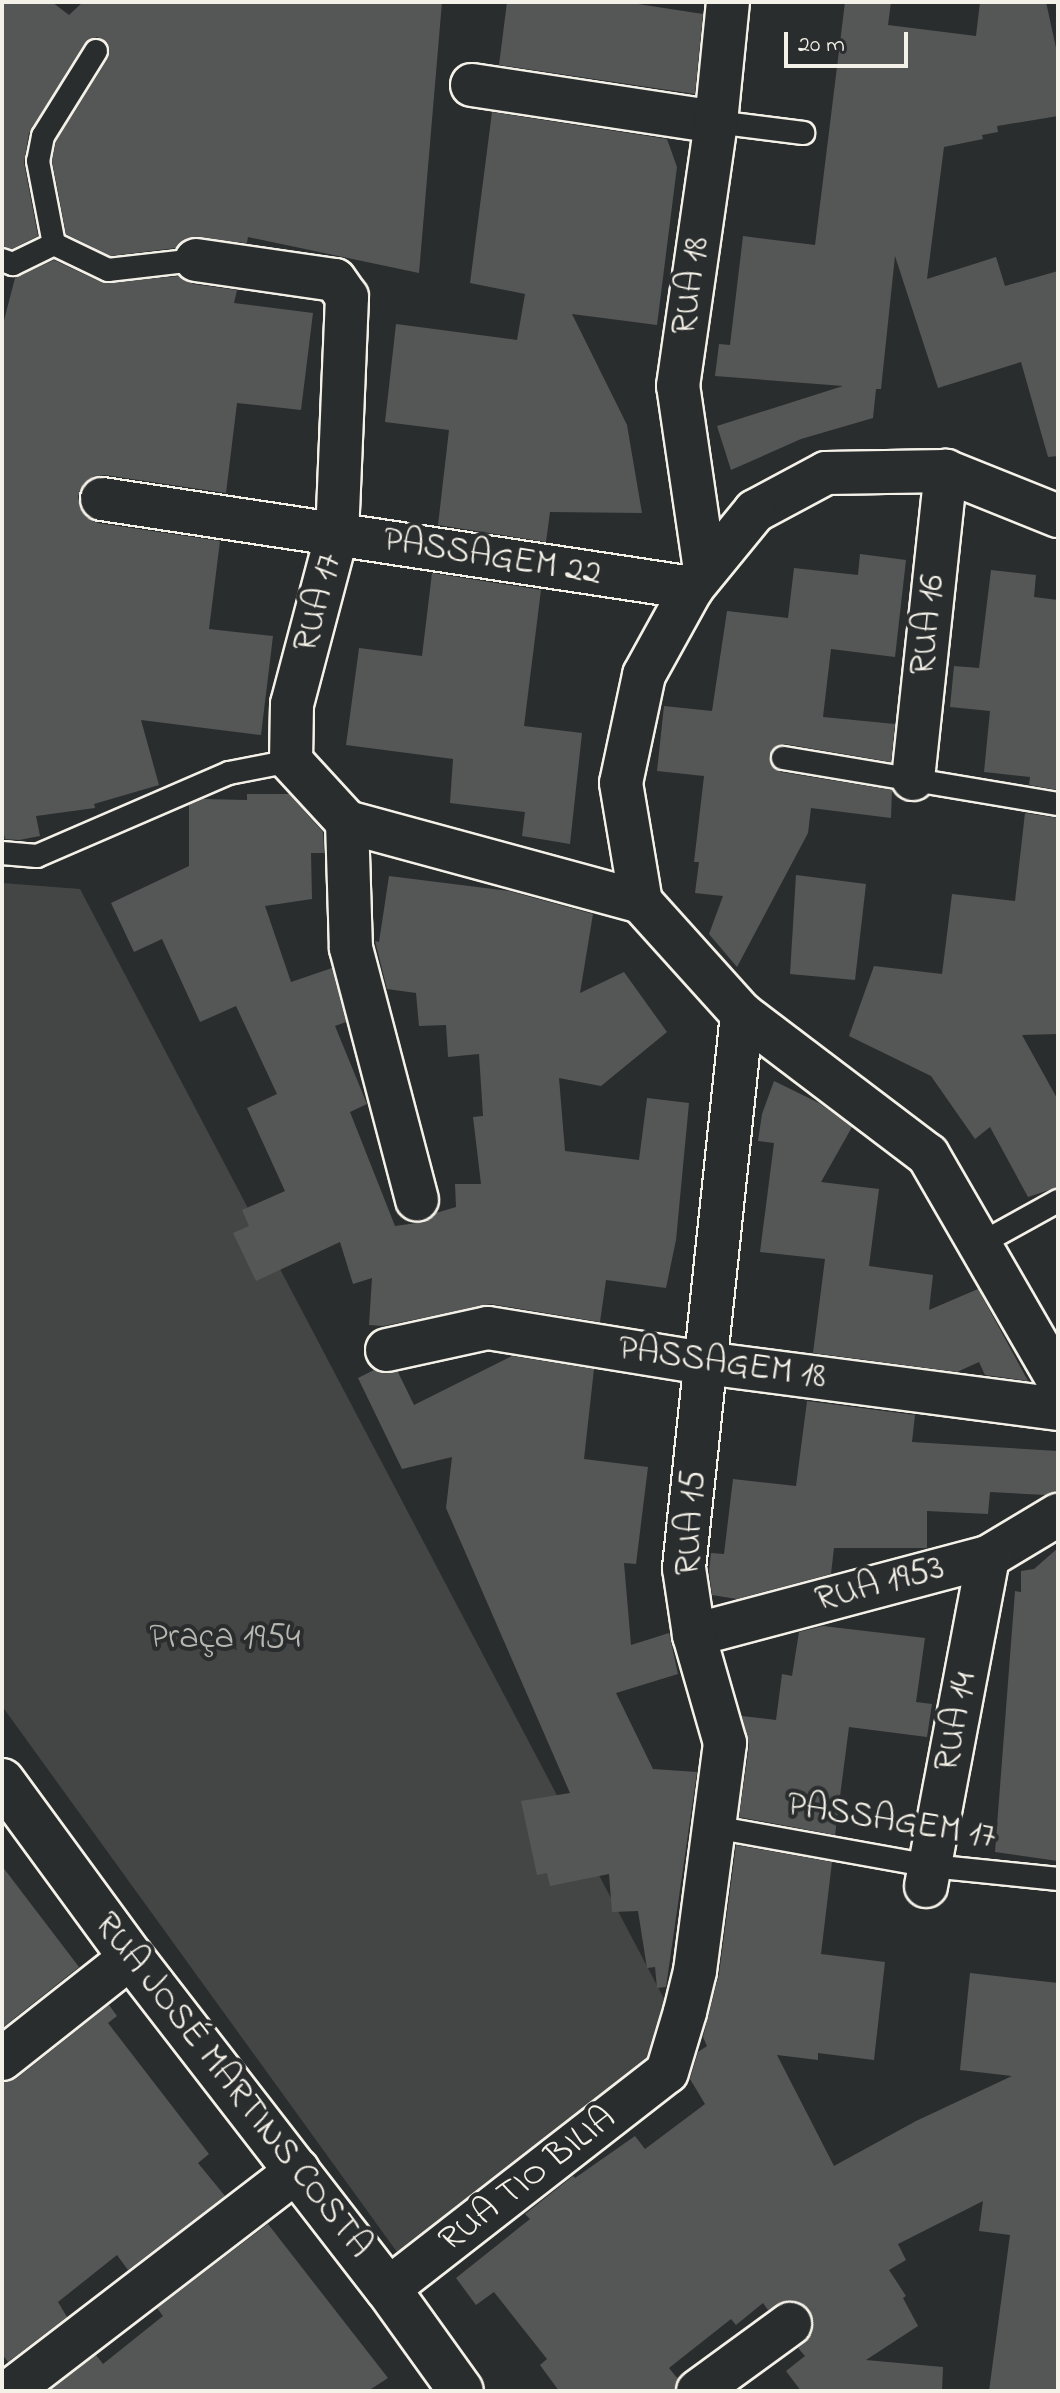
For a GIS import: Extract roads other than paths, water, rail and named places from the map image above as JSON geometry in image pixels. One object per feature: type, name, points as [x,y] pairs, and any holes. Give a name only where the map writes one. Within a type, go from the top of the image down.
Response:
[{"type":"street","name":"RUA 18","points":[[699,579],[678,386],[716,122],[728,2]]},
{"type":"street","points":[[472,85],[716,122]]},
{"type":"street","name":"RUA 17","points":[[196,260],[335,280],[347,297],[337,534],[292,704],[291,761]]},
{"type":"street","points":[[1058,516],[946,471],[826,473],[755,511],[699,579],[644,675],[621,783],[641,902],[742,1014],[928,1155],[1058,1380]]},
{"type":"street","name":"RUA 16","points":[[913,779],[946,471]]},
{"type":"street","name":"PASSAGEM 22","points":[[102,499],[337,534],[699,579]]},
{"type":"street","points":[[291,761],[347,822],[641,902]]},
{"type":"street","points":[[347,822],[351,948],[417,1199]]},
{"type":"street","name":"RUA 15","points":[[667,2072],[695,1971],[725,1743],[694,1635],[684,1568],[742,1014]]},
{"type":"street","name":"PASSAGEM 18","points":[[387,1350],[488,1328],[705,1363],[1058,1409]]},
{"type":"street","name":"RUA 1953","points":[[694,1635],[988,1557],[1058,1515]]},
{"type":"street","name":"RUA 14","points":[[928,1876],[988,1557]]},
{"type":"street","name":"RUA JOSÉ MARTINS COSTA","points":[[2,1781],[131,1957],[388,2289],[456,2389]]},
{"type":"street","points":[[2,2059],[131,1957]]},
{"type":"street","name":"RUA TIO BILIA","points":[[388,2289],[667,2072]]},
{"type":"street","points":[[10,2391],[298,2170]]},
{"type":"street","points":[[698,2391],[790,2324]]},
{"type":"lane","points":[[54,244],[38,161],[43,136],[96,51]]},
{"type":"lane","points":[[716,122],[803,133]]},
{"type":"lane","points":[[54,244],[108,270],[196,260]]},
{"type":"lane","points":[[2,260],[13,264],[54,244]]},
{"type":"lane","points":[[783,758],[1058,804]]},
{"type":"lane","points":[[2,853],[37,856],[229,773],[291,761]]},
{"type":"lane","points":[[980,1244],[1058,1201]]},
{"type":"lane","name":"PASSAGEM 17","points":[[714,1827],[928,1876],[1058,1879]]},
{"type":"park label","name":"Praça 1954","points":[[225,1639]]}]
